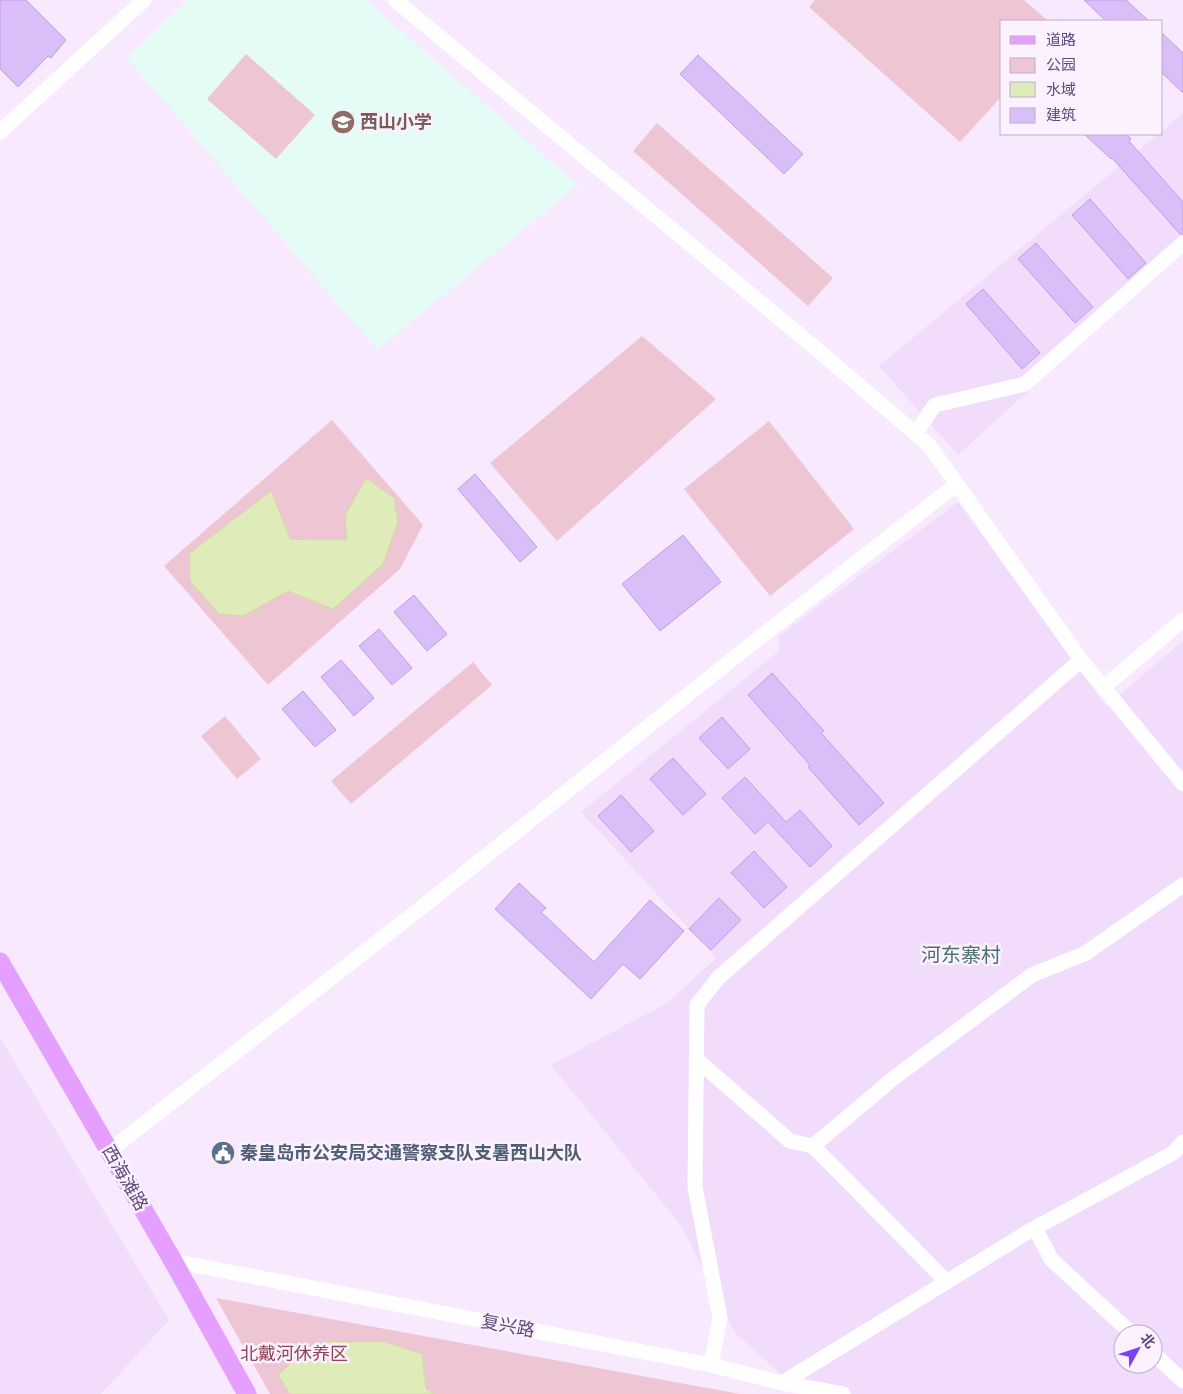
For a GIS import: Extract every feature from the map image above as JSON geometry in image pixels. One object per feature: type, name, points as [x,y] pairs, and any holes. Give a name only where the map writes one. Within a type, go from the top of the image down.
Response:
[{"type":"main road","name":"西海滩路","points":[[0,962],[173,1260],[247,1394]]},
{"type":"street","points":[[0,132],[144,0]]},
{"type":"street","points":[[394,0],[807,341],[929,445],[1082,660],[1183,784]]},
{"type":"street","points":[[916,434],[935,405],[1025,384],[1183,243]]},
{"type":"street","points":[[109,1151],[400,925],[749,646],[958,484]]},
{"type":"street","points":[[1104,687],[1183,620]]},
{"type":"street","points":[[711,1365],[720,1318],[694,1187],[696,1005],[718,978],[1082,660]]},
{"type":"street","points":[[813,1146],[895,1077],[1032,975],[1086,954],[1183,885]]},
{"type":"street","points":[[696,1058],[790,1142],[813,1146],[947,1282]]},
{"type":"street","points":[[782,1383],[1035,1228],[1172,1153],[1183,1142]]},
{"type":"street","points":[[1035,1228],[1051,1259],[1121,1324]]},
{"type":"street","name":"复兴路","points":[[173,1260],[711,1365],[782,1383],[843,1394]]},
{"type":"street","points":[[1163,1362],[1183,1381]]},
{"type":"shaded area","name":"西山小学","points":[[187,0],[366,0],[578,185],[377,350],[127,58]]},
{"type":"shaded area","points":[[1183,113],[1183,251],[958,455],[879,366],[1157,135],[1163,135],[1163,130]]},
{"type":"shaded area","points":[[958,502],[1106,706],[1183,641],[1183,1394],[803,1394],[735,1333],[682,1227],[551,1065],[667,1003],[716,958],[581,812],[779,651],[779,636]]},
{"type":"shaded area","points":[[0,1038],[169,1320],[101,1394],[0,1394]]},
{"type":"green space","points":[[815,0],[1024,0],[1047,20],[1000,20],[1000,98],[960,142],[809,7]]},
{"type":"green space","points":[[246,54],[315,115],[276,159],[207,99]]},
{"type":"green space","points":[[657,123],[833,278],[808,306],[633,151]]},
{"type":"green space","points":[[642,336],[716,399],[557,541],[490,463]]},
{"type":"green space","points":[[332,420],[423,525],[400,569],[268,685],[164,566]]},
{"type":"green space","points":[[769,421],[854,529],[770,596],[684,489]]},
{"type":"green space","points":[[473,662],[492,685],[351,804],[331,781]]},
{"type":"green space","points":[[225,716],[261,759],[237,779],[201,736]]},
{"type":"green space","name":"北戴河休养区","points":[[216,1298],[740,1394],[270,1394]]},
{"type":"water","points":[[366,478],[394,498],[398,522],[383,564],[333,609],[288,591],[243,616],[219,614],[190,581],[190,553],[271,491],[290,539],[347,540],[345,516]]},
{"type":"water","points":[[329,1342],[385,1342],[422,1354],[426,1389],[434,1394],[290,1394],[278,1375],[299,1356]]},
{"type":"building","points":[[0,0],[26,0],[66,40],[51,58],[48,56],[18,87],[0,69]]},
{"type":"building","points":[[1084,0],[1126,0],[1148,20],[1105,20]]},
{"type":"building","points":[[1163,34],[1183,53],[1183,93],[1163,74]]},
{"type":"building","points":[[698,55],[803,154],[784,174],[680,74]]},
{"type":"building","points":[[1085,135],[1127,135],[1131,139],[1129,141],[1183,202],[1183,234],[1180,234],[1111,159]]},
{"type":"building","points":[[1090,199],[1146,263],[1128,279],[1072,215]]},
{"type":"building","points":[[1036,243],[1093,307],[1075,323],[1018,259]]},
{"type":"building","points":[[983,289],[1040,353],[1022,369],[966,304]]},
{"type":"building","points":[[475,474],[537,547],[520,562],[458,489]]},
{"type":"building","points":[[683,535],[721,582],[660,631],[622,584]]},
{"type":"building","points":[[414,595],[447,634],[427,651],[394,612]]},
{"type":"building","points":[[379,629],[412,668],[392,685],[359,646]]},
{"type":"building","points":[[341,660],[374,698],[354,716],[321,677]]},
{"type":"building","points":[[772,673],[824,731],[821,733],[884,803],[859,825],[808,767],[810,765],[748,695]]},
{"type":"building","points":[[303,691],[336,730],[315,747],[282,709]]},
{"type":"building","points":[[722,717],[750,749],[728,769],[699,738]]},
{"type":"building","points":[[673,758],[706,794],[683,815],[650,779]]},
{"type":"building","points":[[745,777],[786,822],[800,810],[832,846],[810,867],[768,822],[755,834],[722,798]]},
{"type":"building","points":[[621,795],[654,831],[631,852],[598,816]]},
{"type":"building","points":[[754,851],[787,887],[764,908],[731,873]]},
{"type":"building","points":[[519,883],[546,908],[541,912],[594,962],[650,900],[684,931],[640,979],[623,964],[591,999],[495,909]]},
{"type":"building","points":[[719,898],[741,920],[711,950],[689,929]]},
{"type":"place","name":"西山小学","points":[[343,122]]},
{"type":"place","name":"秦皇岛市公安局交通警察支队支暑西山大队","points":[[223,1153]]},
{"type":"district","name":"河东寨村","points":[[961,955]]}]
